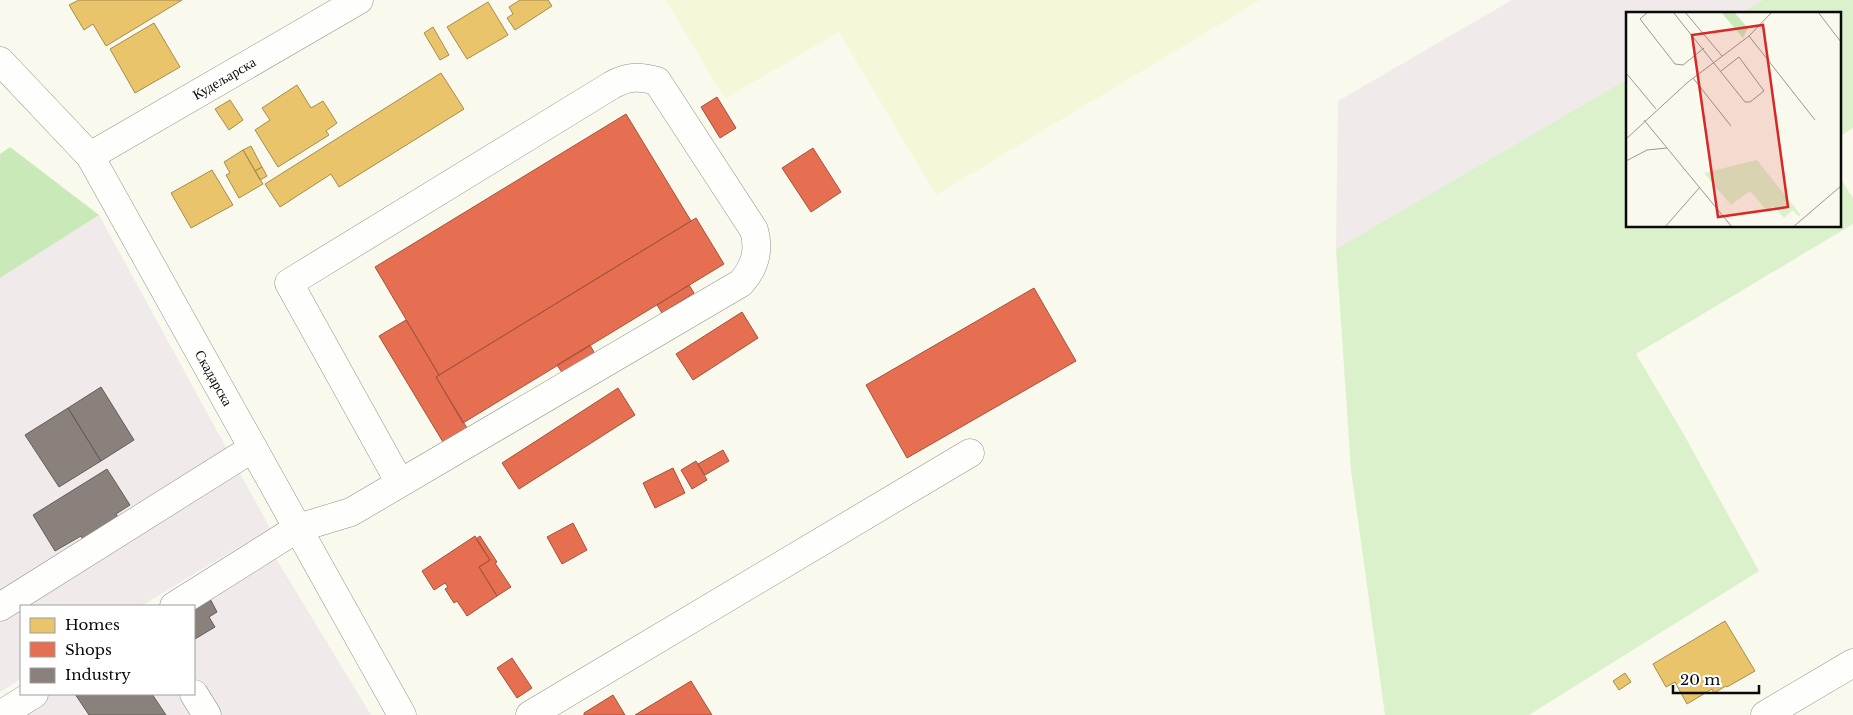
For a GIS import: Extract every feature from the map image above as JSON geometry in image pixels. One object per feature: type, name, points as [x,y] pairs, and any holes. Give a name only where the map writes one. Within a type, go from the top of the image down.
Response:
[{"type":"street","name":"Кудељарска","points":[[90,156],[359,0]]},
{"type":"street","name":"Скадарска","points":[[0,61],[90,156],[402,715]]},
{"type":"street","points":[[176,605],[298,528],[352,512],[741,282],[749,274],[757,252],[754,230],[657,81],[645,77],[632,77],[612,84],[289,283],[400,483]]},
{"type":"street","points":[[0,607],[253,448]]},
{"type":"street","points":[[530,715],[970,453]]},
{"type":"street","points":[[1765,715],[1853,663]]},
{"type":"street","points":[[0,715],[32,695]]},
{"type":"street","points":[[195,695],[207,715]]},
{"type":"shaded area","points":[[1512,0],[1763,0],[1742,12],[1626,12],[1626,80],[1336,249],[1338,101]]},
{"type":"shaded area","points":[[99,215],[270,528],[143,605],[20,605],[20,680],[0,692],[0,278]]},
{"type":"shaded area","points":[[269,547],[371,715],[0,715],[29,695],[195,695],[195,605]]},
{"type":"green space","points":[[666,0],[1260,0],[936,195],[839,32],[725,99]]},
{"type":"green space","points":[[1763,0],[1853,0],[1853,128],[1840,136],[1840,12],[1742,12]]},
{"type":"green space","points":[[1626,80],[1626,228],[1840,228],[1840,178],[1853,198],[1853,224],[1636,354],[1683,433],[1759,571],[1529,715],[1385,715],[1351,470],[1336,249]]},
{"type":"green space","points":[[10,147],[99,215],[0,278],[0,154]]},
{"type":"building: Homes","points":[[79,0],[182,0],[106,46],[93,24],[84,30],[69,5]]},
{"type":"building: Homes","points":[[520,0],[548,0],[552,6],[515,30],[507,18],[513,14],[509,7]]},
{"type":"building: Homes","points":[[488,2],[508,35],[467,59],[447,27]]},
{"type":"building: Homes","points":[[154,23],[180,67],[135,93],[110,49]]},
{"type":"building: Homes","points":[[433,27],[449,55],[440,60],[424,33]]},
{"type":"building: Homes","points":[[441,73],[464,109],[339,187],[331,174],[280,207],[265,184]]},
{"type":"building: Homes","points":[[297,85],[311,108],[323,101],[337,123],[326,131],[329,135],[278,167],[255,130],[270,120],[262,108]]},
{"type":"building: Homes","points":[[230,100],[243,120],[229,130],[215,109]]},
{"type":"building: Homes","points":[[251,146],[262,167],[255,171],[243,150]]},
{"type":"building: Homes","points":[[243,150],[263,184],[239,198],[226,175],[230,173],[224,162]]},
{"type":"building: Homes","points":[[262,167],[267,176],[260,180],[255,171]]},
{"type":"building: Homes","points":[[212,170],[233,205],[191,228],[171,193]]},
{"type":"building: Homes","points":[[1725,621],[1755,671],[1714,693],[1712,689],[1687,704],[1675,682],[1666,687],[1653,664]]},
{"type":"building: Homes","points":[[1625,673],[1631,682],[1619,690],[1613,681]]},
{"type":"building: Shops","points":[[717,97],[736,128],[720,138],[701,107]]},
{"type":"building: Shops","points":[[626,114],[691,221],[439,375],[375,267]]},
{"type":"building: Shops","points":[[813,148],[841,192],[811,212],[782,168]]},
{"type":"building: Shops","points":[[696,218],[724,264],[463,423],[436,377]]},
{"type":"building: Shops","points":[[689,285],[694,293],[662,313],[657,305]]},
{"type":"building: Shops","points":[[1034,288],[1076,361],[907,458],[866,385]]},
{"type":"building: Shops","points":[[742,312],[758,338],[693,380],[676,354]]},
{"type":"building: Shops","points":[[406,320],[439,375],[436,377],[467,428],[443,442],[379,336]]},
{"type":"building: Shops","points":[[590,345],[595,354],[563,374],[557,365]]},
{"type":"building: Shops","points":[[618,388],[635,415],[519,489],[502,463]]},
{"type":"building: Shops","points":[[723,450],[729,461],[705,475],[698,464]]},
{"type":"building: Shops","points":[[696,461],[707,480],[692,489],[681,470]]},
{"type":"building: Shops","points":[[673,468],[685,493],[655,508],[643,483]]},
{"type":"building: Shops","points":[[573,523],[587,550],[562,564],[547,537]]},
{"type":"building: Shops","points":[[475,536],[490,560],[479,567],[497,596],[467,616],[457,601],[454,603],[445,589],[448,587],[445,583],[434,590],[422,571]]},
{"type":"building: Shops","points":[[480,536],[511,587],[497,596],[479,567],[490,560],[476,539]]},
{"type":"building: Shops","points":[[512,658],[532,688],[517,698],[497,668]]},
{"type":"building: Shops","points":[[691,681],[712,715],[635,715]]},
{"type":"building: Shops","points":[[613,695],[625,715],[584,715],[584,713]]},
{"type":"building: Industry","points":[[101,387],[134,440],[101,461],[68,408]]},
{"type":"building: Industry","points":[[68,408],[101,461],[59,487],[25,435]]},
{"type":"building: Industry","points":[[107,469],[130,505],[116,514],[120,520],[84,542],[81,536],[55,551],[33,515]]},
{"type":"building: Industry","points":[[207,593],[217,612],[209,617],[215,627],[195,639],[195,605]]},
{"type":"building: Industry","points":[[76,695],[153,695],[166,715],[89,715]]}]
